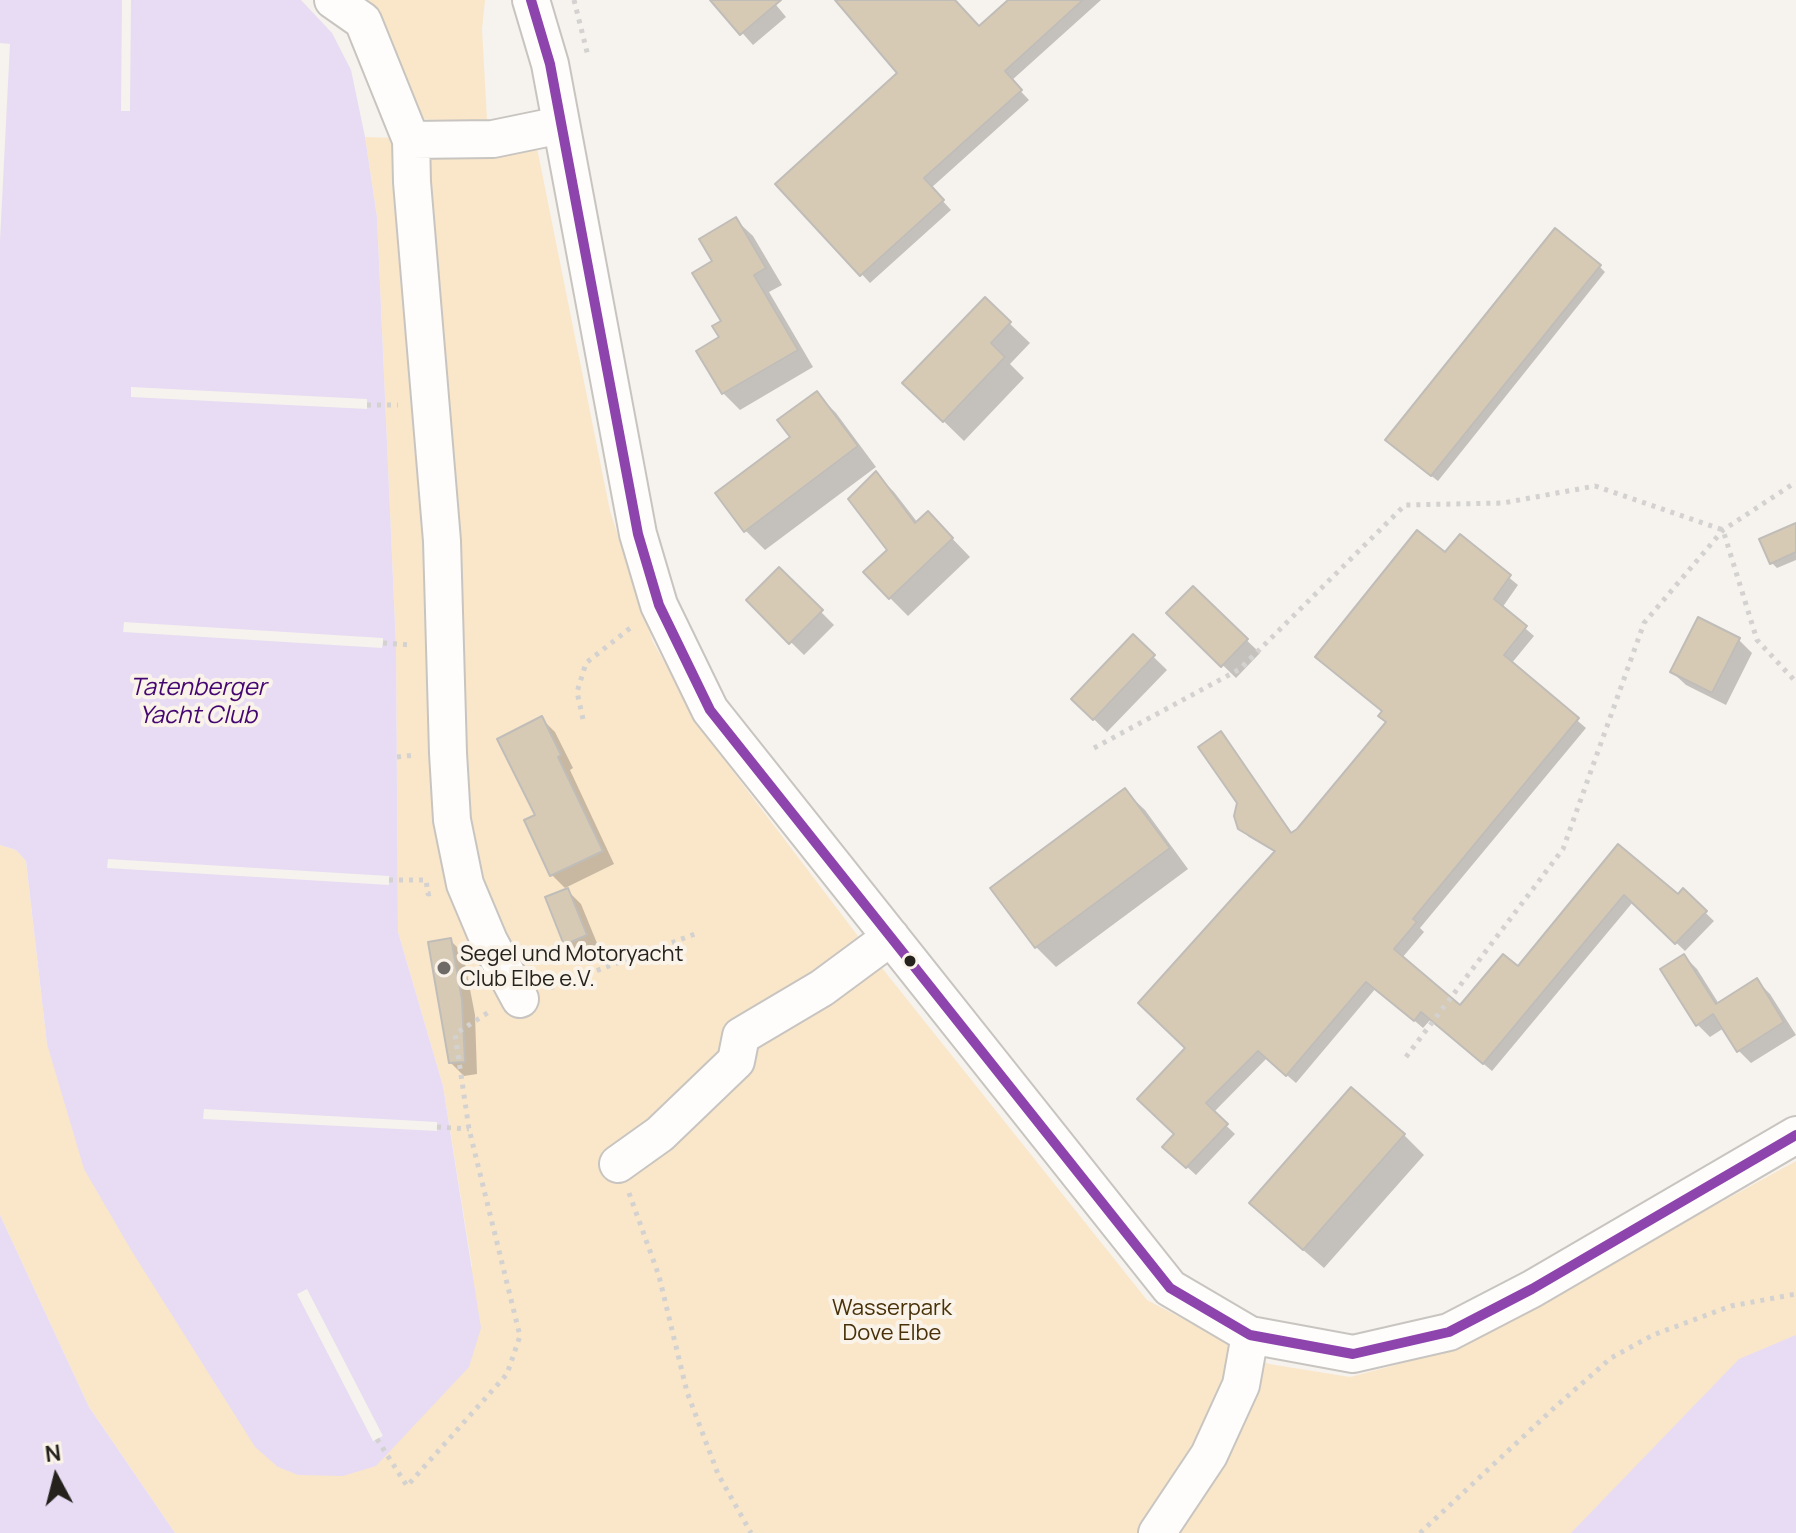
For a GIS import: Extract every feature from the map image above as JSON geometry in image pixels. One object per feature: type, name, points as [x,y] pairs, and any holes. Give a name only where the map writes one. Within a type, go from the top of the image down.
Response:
[{"type":"street","points":[[333,0],[363,21],[411,140],[414,212],[442,541],[452,820],[465,884],[489,941],[520,999]]},
{"type":"street","points":[[531,0],[550,64],[638,534],[659,605],[710,710],[1170,1288],[1250,1335],[1353,1354],[1449,1332],[1532,1289],[1796,1135]]},
{"type":"street","points":[[411,140],[493,139],[561,125]]},
{"type":"street","points":[[618,1164],[660,1134],[736,1061],[741,1036],[822,988],[891,937]]},
{"type":"street","points":[[1157,1533],[1209,1455],[1241,1385],[1250,1335]]},
{"type":"path","points":[[574,0],[588,56]]},
{"type":"path","points":[[367,405],[394,405]]},
{"type":"path","points":[[1406,1057],[1563,849],[1644,623],[1723,530],[1796,482]]},
{"type":"path","points":[[1094,748],[1240,669],[1405,505],[1503,503],[1595,486],[1723,530]]},
{"type":"path","points":[[1723,530],[1757,640],[1796,682]]},
{"type":"path","points":[[583,719],[577,692],[586,663],[659,605]]},
{"type":"path","points":[[383,643],[409,645]]},
{"type":"path","points":[[389,880],[419,881]]},
{"type":"path","points":[[377,1439],[407,1486],[507,1374],[520,1336],[469,1129],[455,1034],[501,1004],[695,934]]},
{"type":"path","points":[[437,1127],[469,1129]]},
{"type":"path","points":[[618,1164],[659,1276],[687,1392],[718,1474],[751,1533]]},
{"type":"path","points":[[1420,1533],[1611,1358],[1653,1335],[1731,1306],[1796,1294]]},
{"type":"green space","points":[[348,0],[485,0],[482,29],[487,120],[454,124],[424,119],[379,31]]},
{"type":"green space","name":"Wasserpark Dove Elbe","points":[[531,118],[610,511],[653,642],[706,736],[886,973],[1147,1300],[1269,1364],[1350,1377],[1452,1350],[1796,1161],[1796,1533],[175,1533],[89,1407],[0,1215],[0,845],[16,850],[26,861],[47,1044],[472,1267],[443,1086],[398,932],[396,647],[377,217],[365,137],[395,138]]},
{"type":"water","name":"Tatenberger Yacht Club","points":[[0,0],[301,0],[332,33],[351,70],[377,217],[396,647],[398,932],[443,1086],[481,1328],[469,1367],[376,1466],[343,1476],[298,1475],[278,1467],[255,1447],[131,1250],[84,1169],[47,1044],[26,861],[16,850],[0,845]]},
{"type":"water","points":[[0,1215],[89,1407],[175,1533],[0,1533]]},
{"type":"water","points":[[1796,1335],[1796,1533],[1571,1533],[1739,1359]]},
{"type":"pier","points":[[122,0],[131,0],[130,111],[121,111]]},
{"type":"pier","points":[[0,43],[10,44],[0,241]]},
{"type":"pier","points":[[131,387],[367,399],[367,409],[131,397]]},
{"type":"pier","points":[[124,622],[383,638],[383,643],[382,648],[123,632]]},
{"type":"pier","points":[[108,859],[389,876],[389,885],[107,868]]},
{"type":"pier","points":[[204,1109],[437,1122],[437,1131],[203,1119]]},
{"type":"pier","points":[[307,1289],[383,1436],[373,1441],[297,1294]]},
{"type":"building","points":[[710,0],[781,0],[740,35]]},
{"type":"building","points":[[835,0],[955,0],[979,26],[1008,0],[1083,0],[1005,71],[1022,90],[924,178],[944,200],[860,276],[775,184],[897,73]]},
{"type":"building","points":[[736,217],[766,268],[754,275],[798,350],[722,394],[696,351],[719,337],[712,326],[721,321],[692,273],[712,261],[699,239]]},
{"type":"building","points":[[1555,228],[1601,265],[1431,476],[1385,440]]},
{"type":"building","points":[[985,297],[1011,322],[991,343],[1005,357],[943,422],[902,383]]},
{"type":"building","points":[[817,391],[858,446],[744,532],[715,493],[790,437],[777,420]]},
{"type":"building","points":[[876,471],[915,523],[928,511],[953,538],[889,599],[863,572],[887,550],[848,499]]},
{"type":"building","points":[[1796,523],[1796,552],[1770,564],[1759,539]]},
{"type":"building","points":[[1417,530],[1445,552],[1460,534],[1511,575],[1494,599],[1527,626],[1504,655],[1579,718],[1413,919],[1417,922],[1394,949],[1460,1005],[1503,954],[1518,966],[1618,844],[1678,894],[1683,888],[1707,911],[1675,944],[1624,895],[1483,1064],[1421,1012],[1414,1021],[1366,982],[1286,1076],[1258,1051],[1206,1103],[1228,1124],[1186,1168],[1162,1147],[1174,1134],[1137,1099],[1185,1048],[1138,1003],[1275,851],[1238,829],[1234,816],[1237,803],[1198,747],[1221,731],[1291,833],[1297,829],[1386,722],[1378,716],[1382,711],[1315,657]]},
{"type":"building","points":[[779,567],[823,610],[789,644],[746,600]]},
{"type":"building","points":[[1193,586],[1248,639],[1221,667],[1166,613]]},
{"type":"building","points":[[1698,617],[1740,638],[1712,693],[1670,672]]},
{"type":"building","points":[[1133,634],[1155,655],[1093,720],[1071,699]]},
{"type":"building","points":[[542,716],[603,851],[550,876],[524,820],[535,815],[497,739]]},
{"type":"building","points":[[1125,788],[1170,848],[1035,948],[990,888]]},
{"type":"building","points":[[568,888],[587,935],[564,945],[545,897]]},
{"type":"building","name":"Segel und Motoryacht Club Elbe e.V.","points":[[451,938],[462,1000],[465,1062],[449,1063],[428,942]]},
{"type":"building","points":[[1684,954],[1716,1004],[1757,978],[1784,1022],[1737,1052],[1713,1014],[1696,1026],[1660,969]]},
{"type":"building","points":[[1351,1087],[1405,1134],[1303,1250],[1249,1203]]},
{"type":"transit line","points":[[531,0],[550,64],[638,534],[659,605],[710,710],[1170,1288],[1250,1335],[1353,1354],[1449,1332],[1532,1289],[1796,1135]]},
{"type":"place","name":"Segel und Motoryacht Club Elbe e.V.","points":[[444,968]]}]
